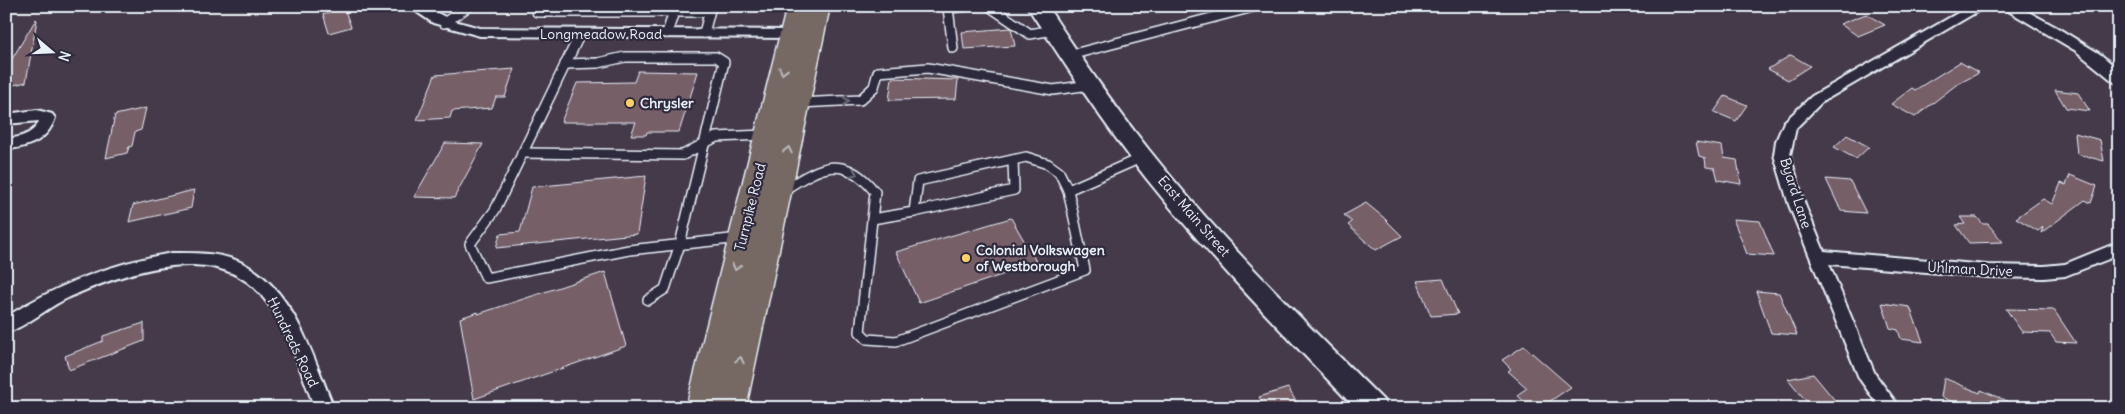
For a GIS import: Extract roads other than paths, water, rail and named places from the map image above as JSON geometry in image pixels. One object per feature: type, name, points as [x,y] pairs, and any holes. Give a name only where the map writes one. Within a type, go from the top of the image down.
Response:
[{"type":"highway","name":"Turnpike Road","points":[[702,408],[799,6]]},
{"type":"highway","name":"Turnpike Road","points":[[730,408],[819,6]]},
{"type":"highway","points":[[809,53],[836,6]]},
{"type":"main road","name":"East Main Street","points":[[1037,6],[1090,85],[1143,157],[1251,283],[1373,408]]},
{"type":"street","name":"Longmeadow Road","points":[[415,6],[429,17],[444,24],[480,32],[792,34]]},
{"type":"street","name":"Byard Lane","points":[[1891,408],[1868,378],[1797,205],[1782,156],[1789,126],[1806,108],[1830,91],[1980,6]]},
{"type":"street","points":[[2007,6],[2103,64],[2119,79]]},
{"type":"street","points":[[6,119],[37,115],[47,118],[46,128],[37,135],[24,141],[6,144]]},
{"type":"street","name":"Uhlman Drive","points":[[1818,257],[1987,271],[2044,272],[2065,270],[2119,248]]},
{"type":"street","name":"Hundreds Road","points":[[6,326],[33,306],[80,283],[127,267],[172,260],[212,261],[244,271],[266,289],[281,312],[325,408]]},
{"type":"lane","points":[[444,24],[469,6]]},
{"type":"lane","points":[[540,6],[537,12],[620,9],[674,12],[710,9],[704,33]]},
{"type":"lane","points":[[953,48],[948,8],[970,6]]},
{"type":"lane","points":[[989,6],[1030,34],[1053,30]]},
{"type":"lane","points":[[1070,55],[1257,6]]},
{"type":"lane","points":[[667,33],[674,12]]},
{"type":"lane","points":[[580,34],[495,210],[470,244],[486,278],[629,250],[743,238]]},
{"type":"lane","points":[[565,64],[598,63],[625,57],[716,58],[724,62],[680,244],[665,289],[648,300]]},
{"type":"lane","points":[[798,103],[860,100],[874,87],[878,72],[928,68],[995,82],[1053,90],[1090,85]]},
{"type":"lane","points":[[522,154],[683,154],[716,137],[768,134]]},
{"type":"lane","points":[[778,194],[826,166],[855,171],[867,179],[874,192],[860,332],[867,339],[896,340],[1085,270],[1068,190],[1058,172],[1048,164],[1026,157],[918,181],[914,212]]},
{"type":"lane","points":[[1068,190],[1143,157]]},
{"type":"lane","points":[[872,220],[1014,190],[1013,160]]},
{"type":"place","name":"Chrysler","points":[[630,103]]},
{"type":"place","name":"Colonial Volkswagen of Westborough","points":[[966,258]]}]
